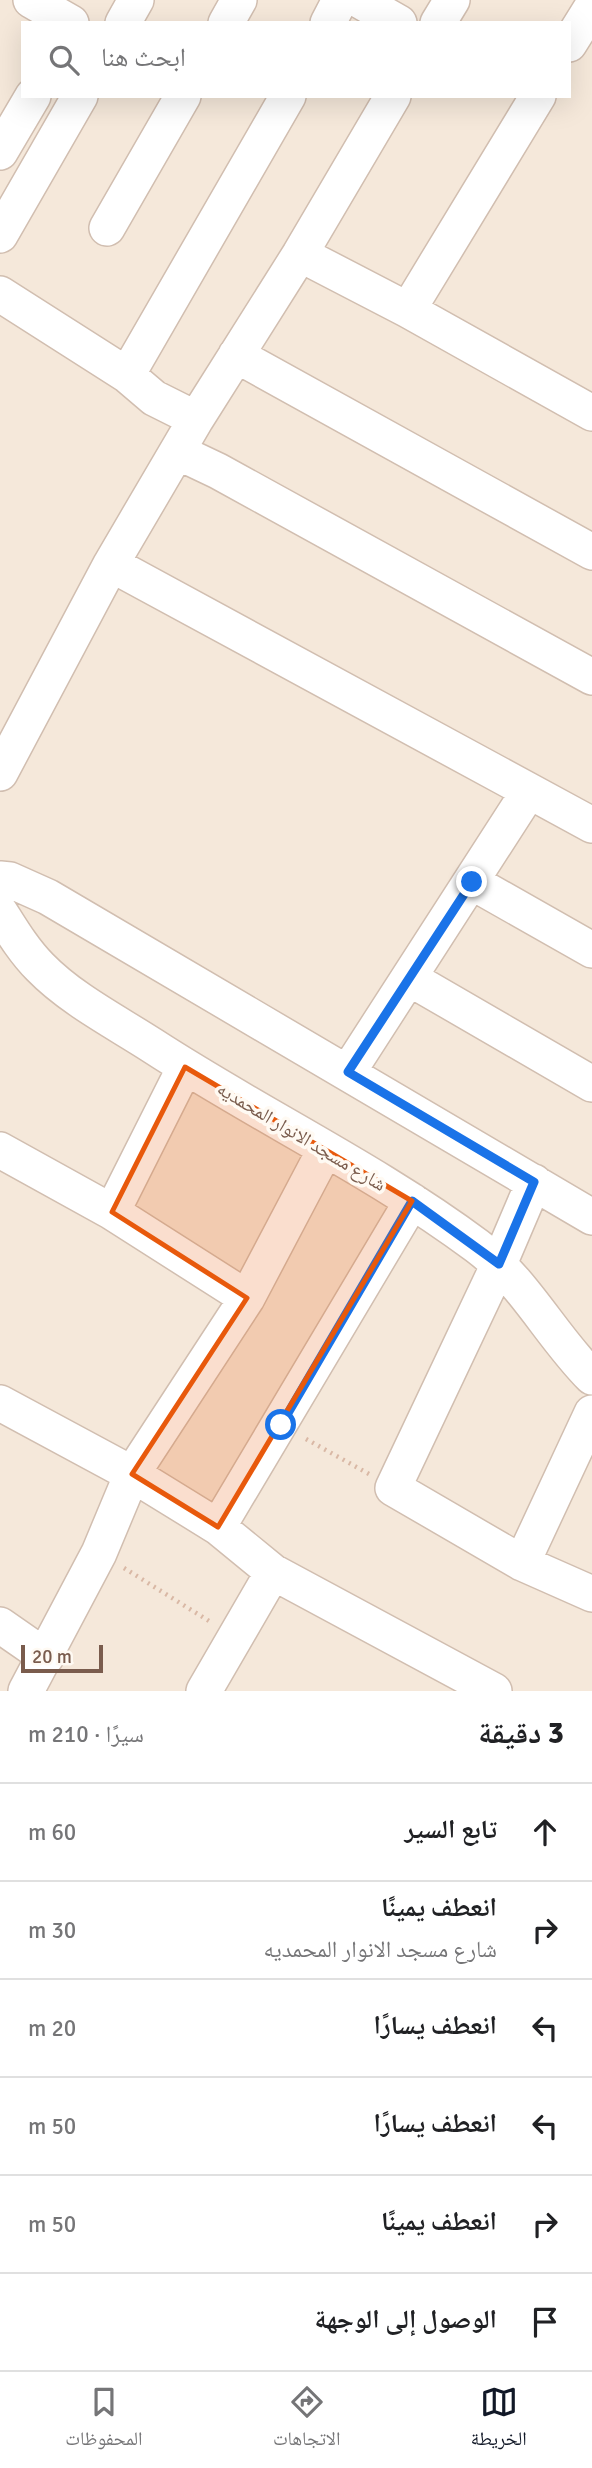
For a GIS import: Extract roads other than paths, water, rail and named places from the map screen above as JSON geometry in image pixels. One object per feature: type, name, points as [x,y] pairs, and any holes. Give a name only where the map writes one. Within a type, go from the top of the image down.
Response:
[{"type":"street","points":[[32,0],[70,21]]},
{"type":"street","points":[[75,21],[90,0]]},
{"type":"street","points":[[124,21],[136,0]]},
{"type":"street","points":[[227,21],[239,0]]},
{"type":"street","points":[[329,21],[340,0]]},
{"type":"street","points":[[359,0],[396,21]]},
{"type":"street","points":[[439,21],[452,0]]},
{"type":"street","points":[[571,41],[592,7]]},
{"type":"street","points":[[0,152],[32,98]]},
{"type":"street","points":[[0,235],[79,98]]},
{"type":"street","points":[[107,228],[182,98]]},
{"type":"street","points":[[127,375],[287,98]]},
{"type":"street","points":[[0,773],[111,564],[392,98]]},
{"type":"street","points":[[408,310],[537,98]]},
{"type":"street","points":[[300,254],[408,310],[592,413]]},
{"type":"street","points":[[0,295],[127,375],[154,398],[196,419]]},
{"type":"street","points":[[236,355],[592,552]]},
{"type":"street","points":[[177,452],[218,471],[592,677]]},
{"type":"street","points":[[111,564],[592,825]]},
{"type":"street","points":[[348,1072],[529,791]]},
{"type":"street","points":[[0,879],[10,880],[48,897],[592,1217]]},
{"type":"street","points":[[472,882],[592,950]]},
{"type":"street","name":"شارع مسجد الانوار المحمديه","points":[[5,931],[67,990],[185,1067],[412,1201],[499,1264],[592,1377]]},
{"type":"street","points":[[409,978],[592,1084]]},
{"type":"street","points":[[112,1212],[185,1067]]},
{"type":"street","points":[[0,1150],[112,1212],[247,1298]]},
{"type":"street","points":[[26,1691],[99,1553],[132,1474],[247,1298],[325,1150]]},
{"type":"street","points":[[534,1182],[499,1264],[393,1488],[522,1563],[592,1594]]},
{"type":"street","points":[[218,1527],[412,1201]]},
{"type":"street","points":[[0,1403],[132,1474],[218,1527],[273,1572],[494,1691]]},
{"type":"street","points":[[522,1563],[592,1413]]},
{"type":"street","points":[[204,1691],[273,1572]]},
{"type":"street","points":[[0,1625],[46,1657]]}]
